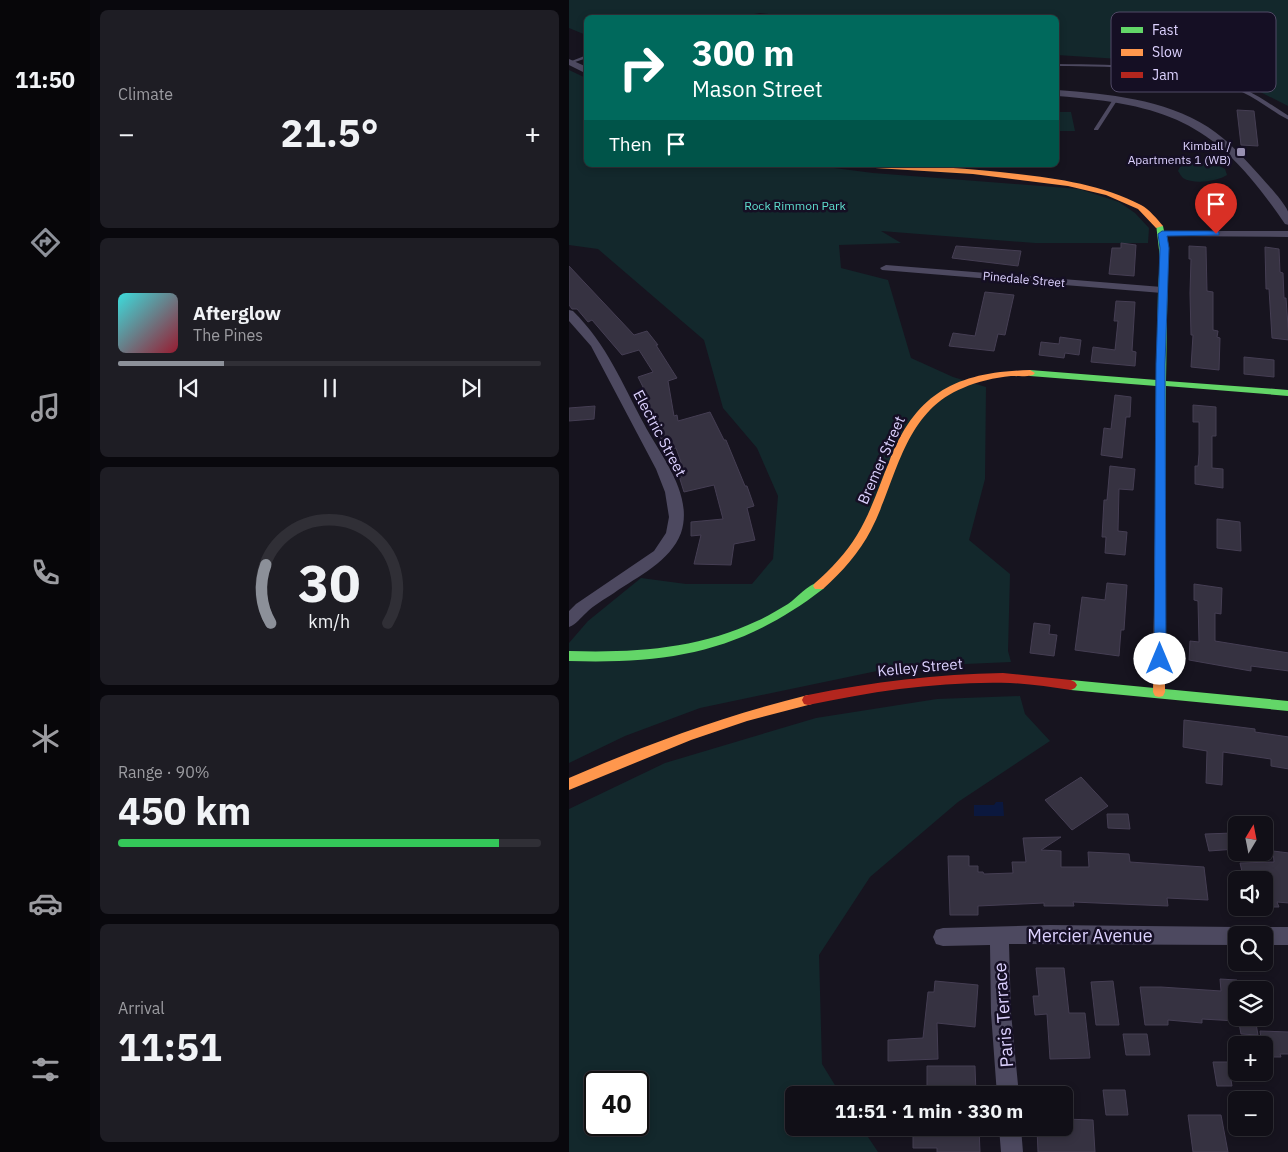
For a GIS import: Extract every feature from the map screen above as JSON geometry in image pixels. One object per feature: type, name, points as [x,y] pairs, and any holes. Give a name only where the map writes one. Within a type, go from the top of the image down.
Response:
[{"type":"street","points":[[569,63],[584,69]]},
{"type":"street","points":[[1059,93],[1116,99],[1146,105],[1168,112],[1205,130],[1251,172],[1280,208],[1288,222]]},
{"type":"street","points":[[920,167],[980,169],[1072,183],[1111,192],[1145,208],[1158,223],[1164,248],[1162,290],[1159,692]]},
{"type":"street","points":[[1162,234],[1288,234]]},
{"type":"street","name":"Pinedale Street","points":[[886,268],[1162,290]]},
{"type":"street","name":"Electric Street","points":[[569,314],[596,345],[663,470],[672,492],[676,517],[675,530],[659,555],[581,608],[569,621]]},
{"type":"street","name":"Bremer Street","points":[[569,656],[594,658],[643,657],[686,650],[728,638],[767,621],[801,601],[829,578],[851,554],[867,528],[913,422],[929,403],[952,388],[981,378],[1020,373],[1161,382],[1288,393]]},
{"type":"street","name":"Kelley Street","points":[[569,784],[625,758],[694,731],[815,697],[880,685],[961,678],[1004,678],[1288,706]]},
{"type":"street","name":"Mercier Avenue","points":[[943,937],[999,935],[1228,936]]},
{"type":"street","name":"Paris Terrace","points":[[999,935],[1001,1003],[1007,1086]]},
{"type":"street","points":[[1273,936],[1288,936]]},
{"type":"street","points":[[1011,1136],[1012,1152]]},
{"type":"lane","points":[[569,63],[584,57]]},
{"type":"lane","points":[[1059,64],[1111,67]]},
{"type":"lane","points":[[1245,92],[1261,100],[1288,119]]},
{"type":"lane","points":[[1096,129],[1116,99]]},
{"type":"green space","points":[[569,0],[1288,0],[1288,106],[1260,92],[1276,92],[1276,12],[1111,12],[1111,58],[1059,55],[1059,15],[778,15],[760,13],[748,15],[584,15],[584,34],[569,28]]},
{"type":"green space","name":"Rock Rimmon Park","points":[[569,70],[584,77],[584,167],[826,167],[873,173],[1079,189],[1119,202],[1135,213],[1149,228],[1148,243],[1035,243],[881,231],[901,243],[839,245],[841,268],[888,280],[911,358],[953,377],[986,387],[985,479],[969,540],[1010,574],[1008,651],[1011,662],[896,667],[700,708],[625,736],[569,763],[569,643],[588,621],[641,578],[686,584],[752,584],[773,559],[778,496],[757,448],[723,408],[704,340],[598,249],[569,245]]},
{"type":"green space","points":[[1059,112],[1071,112],[1075,131],[1059,131]]},
{"type":"green space","points":[[1212,162],[1225,169],[1227,175],[1199,182],[1183,178],[1178,171],[1180,167],[1187,163]]},
{"type":"green space","points":[[1020,696],[1025,714],[1050,741],[958,802],[870,877],[819,955],[822,1064],[835,1086],[785,1086],[785,1136],[867,1136],[878,1152],[569,1152],[569,809],[665,763],[816,718],[937,699]]},
{"type":"water","points":[[996,802],[1003,802],[1004,816],[974,816],[974,805],[994,805]]},
{"type":"building","points":[[1237,110],[1254,111],[1258,146],[1241,145]]},
{"type":"building","points":[[1121,243],[1136,245],[1134,276],[1109,274],[1112,248],[1121,248]]},
{"type":"building","points":[[956,246],[1021,251],[1018,266],[952,258]]},
{"type":"building","points":[[1189,246],[1206,247],[1207,291],[1213,292],[1213,330],[1218,331],[1217,337],[1220,338],[1219,370],[1191,367],[1193,335],[1191,335],[1191,259],[1189,259]]},
{"type":"building","points":[[1265,247],[1279,249],[1280,272],[1283,273],[1284,298],[1286,298],[1289,340],[1272,338],[1269,289],[1266,289]]},
{"type":"building","points":[[569,266],[634,335],[647,331],[658,345],[656,345],[677,378],[668,381],[674,416],[677,415],[678,421],[710,412],[724,440],[726,440],[754,506],[747,508],[755,540],[734,544],[731,565],[694,564],[701,535],[691,536],[691,522],[723,519],[714,485],[684,492],[679,476],[685,474],[676,448],[662,450],[660,430],[653,431],[649,410],[646,411],[643,387],[638,377],[653,372],[639,350],[622,355],[592,320],[588,322],[577,309],[572,309],[569,305]]},
{"type":"building","points":[[985,292],[1014,295],[1005,335],[998,334],[994,351],[949,346],[953,333],[975,336]]},
{"type":"building","points":[[1116,301],[1135,302],[1132,351],[1136,352],[1135,366],[1091,362],[1093,347],[1115,350],[1118,321],[1114,321]]},
{"type":"building","points":[[1060,337],[1081,340],[1079,355],[1065,353],[1064,358],[1039,355],[1041,342],[1059,344]]},
{"type":"building","points":[[1244,357],[1274,360],[1274,377],[1244,374]]},
{"type":"building","points":[[1115,395],[1131,397],[1130,417],[1126,417],[1122,458],[1101,455],[1104,428],[1111,429]]},
{"type":"building","points":[[1193,405],[1216,407],[1216,436],[1212,436],[1212,468],[1223,469],[1223,488],[1195,484],[1195,466],[1198,466],[1199,454],[1199,422],[1193,422]]},
{"type":"building","points":[[595,406],[594,419],[569,421],[569,408]]},
{"type":"building","points":[[1110,466],[1135,469],[1133,490],[1119,489],[1118,531],[1127,532],[1125,555],[1105,553],[1106,537],[1102,537],[1104,500],[1107,500]]},
{"type":"building","points":[[1217,519],[1240,522],[1241,551],[1217,548]]},
{"type":"building","points":[[1107,583],[1127,585],[1124,630],[1121,630],[1119,656],[1075,650],[1082,597],[1105,600]]},
{"type":"building","points":[[1194,584],[1222,588],[1221,614],[1215,613],[1215,641],[1289,653],[1289,671],[1251,666],[1251,671],[1189,660],[1190,641],[1199,642],[1198,601],[1194,600]]},
{"type":"building","points":[[1034,623],[1050,625],[1049,634],[1057,635],[1054,656],[1030,653]]},
{"type":"building","points":[[1184,720],[1255,729],[1255,732],[1289,737],[1289,769],[1271,766],[1271,759],[1223,752],[1222,785],[1206,783],[1207,751],[1183,747]]},
{"type":"building","points":[[1081,777],[1108,806],[1072,830],[1045,800]]},
{"type":"building","points":[[1107,814],[1128,814],[1130,829],[1108,828]]},
{"type":"building","points":[[1228,833],[1228,850],[1209,851],[1205,834]]},
{"type":"building","points":[[1061,837],[1041,850],[1061,851],[1061,867],[1089,867],[1088,852],[1129,854],[1130,862],[1204,867],[1208,900],[1167,898],[1168,906],[1073,902],[1074,906],[1044,906],[1044,903],[978,906],[978,915],[950,915],[948,856],[969,856],[969,866],[978,866],[978,872],[983,872],[984,874],[1013,873],[1012,862],[1026,862],[1023,838]]},
{"type":"building","points":[[1273,851],[1289,853],[1289,903],[1277,902],[1279,907],[1273,907],[1273,871],[1242,871],[1240,863],[1274,862]]},
{"type":"building","points":[[1036,968],[1064,968],[1069,1013],[1085,1013],[1090,1058],[1050,1059],[1047,1014],[1035,1015],[1033,996],[1039,996]]},
{"type":"building","points":[[1220,979],[1237,980],[1228,981],[1228,1020],[1202,1019],[1202,1023],[1168,1020],[1168,1025],[1145,1025],[1140,987],[1221,991]]},
{"type":"building","points":[[935,981],[978,985],[975,1027],[937,1023],[938,1059],[888,1061],[888,1040],[923,1038],[928,992],[934,992]]},
{"type":"building","points":[[1113,981],[1119,1025],[1096,1025],[1091,982]]},
{"type":"building","points":[[1240,1026],[1256,1026],[1258,1035],[1241,1034]]},
{"type":"building","points":[[1260,1031],[1289,1032],[1289,1054],[1280,1054],[1281,1057],[1273,1057],[1273,1036],[1261,1036]]},
{"type":"building","points":[[1123,1034],[1147,1034],[1150,1055],[1126,1055]]},
{"type":"building","points":[[1213,1062],[1228,1062],[1228,1081],[1231,1081],[1232,1086],[1217,1086]]},
{"type":"building","points":[[927,1066],[975,1066],[976,1086],[927,1086]]},
{"type":"building","points":[[1103,1090],[1125,1090],[1128,1115],[1106,1115]]},
{"type":"building","points":[[1188,1115],[1221,1115],[1228,1152],[1193,1152]]},
{"type":"building","points":[[1073,1119],[1093,1120],[1095,1152],[1038,1152],[1037,1136],[1073,1136]]},
{"type":"building","points":[[913,1136],[979,1136],[980,1152],[937,1152],[937,1148],[913,1148]]},
{"type":"traffic: fast","points":[[1159,226],[1162,234],[1164,258],[1162,290],[1160,537]]},
{"type":"traffic: fast","points":[[1030,373],[1289,393]]},
{"type":"traffic: fast","points":[[569,656],[636,656],[701,646],[733,636],[763,623],[792,607],[819,586]]},
{"type":"traffic: fast","points":[[1071,685],[1289,706]]},
{"type":"traffic: slow","points":[[892,167],[1021,176],[1068,183],[1109,194],[1141,208],[1159,226]]},
{"type":"traffic: slow","points":[[819,586],[845,561],[861,539],[905,436],[915,419],[927,406],[957,386],[974,380],[1011,373],[1030,373]]},
{"type":"traffic: slow","points":[[1159,692],[1160,537]]},
{"type":"traffic: slow","points":[[569,784],[687,736],[747,716],[808,700]]},
{"type":"traffic: jam","points":[[808,700],[880,687],[954,679],[1011,678],[1071,685]]},
{"type":"place","name":"Kimball / Apartments 1 (WB)","points":[[1241,152]]},
{"type":"route","points":[[1160,659],[1161,364],[1164,248],[1162,234],[1216,234]]}]
